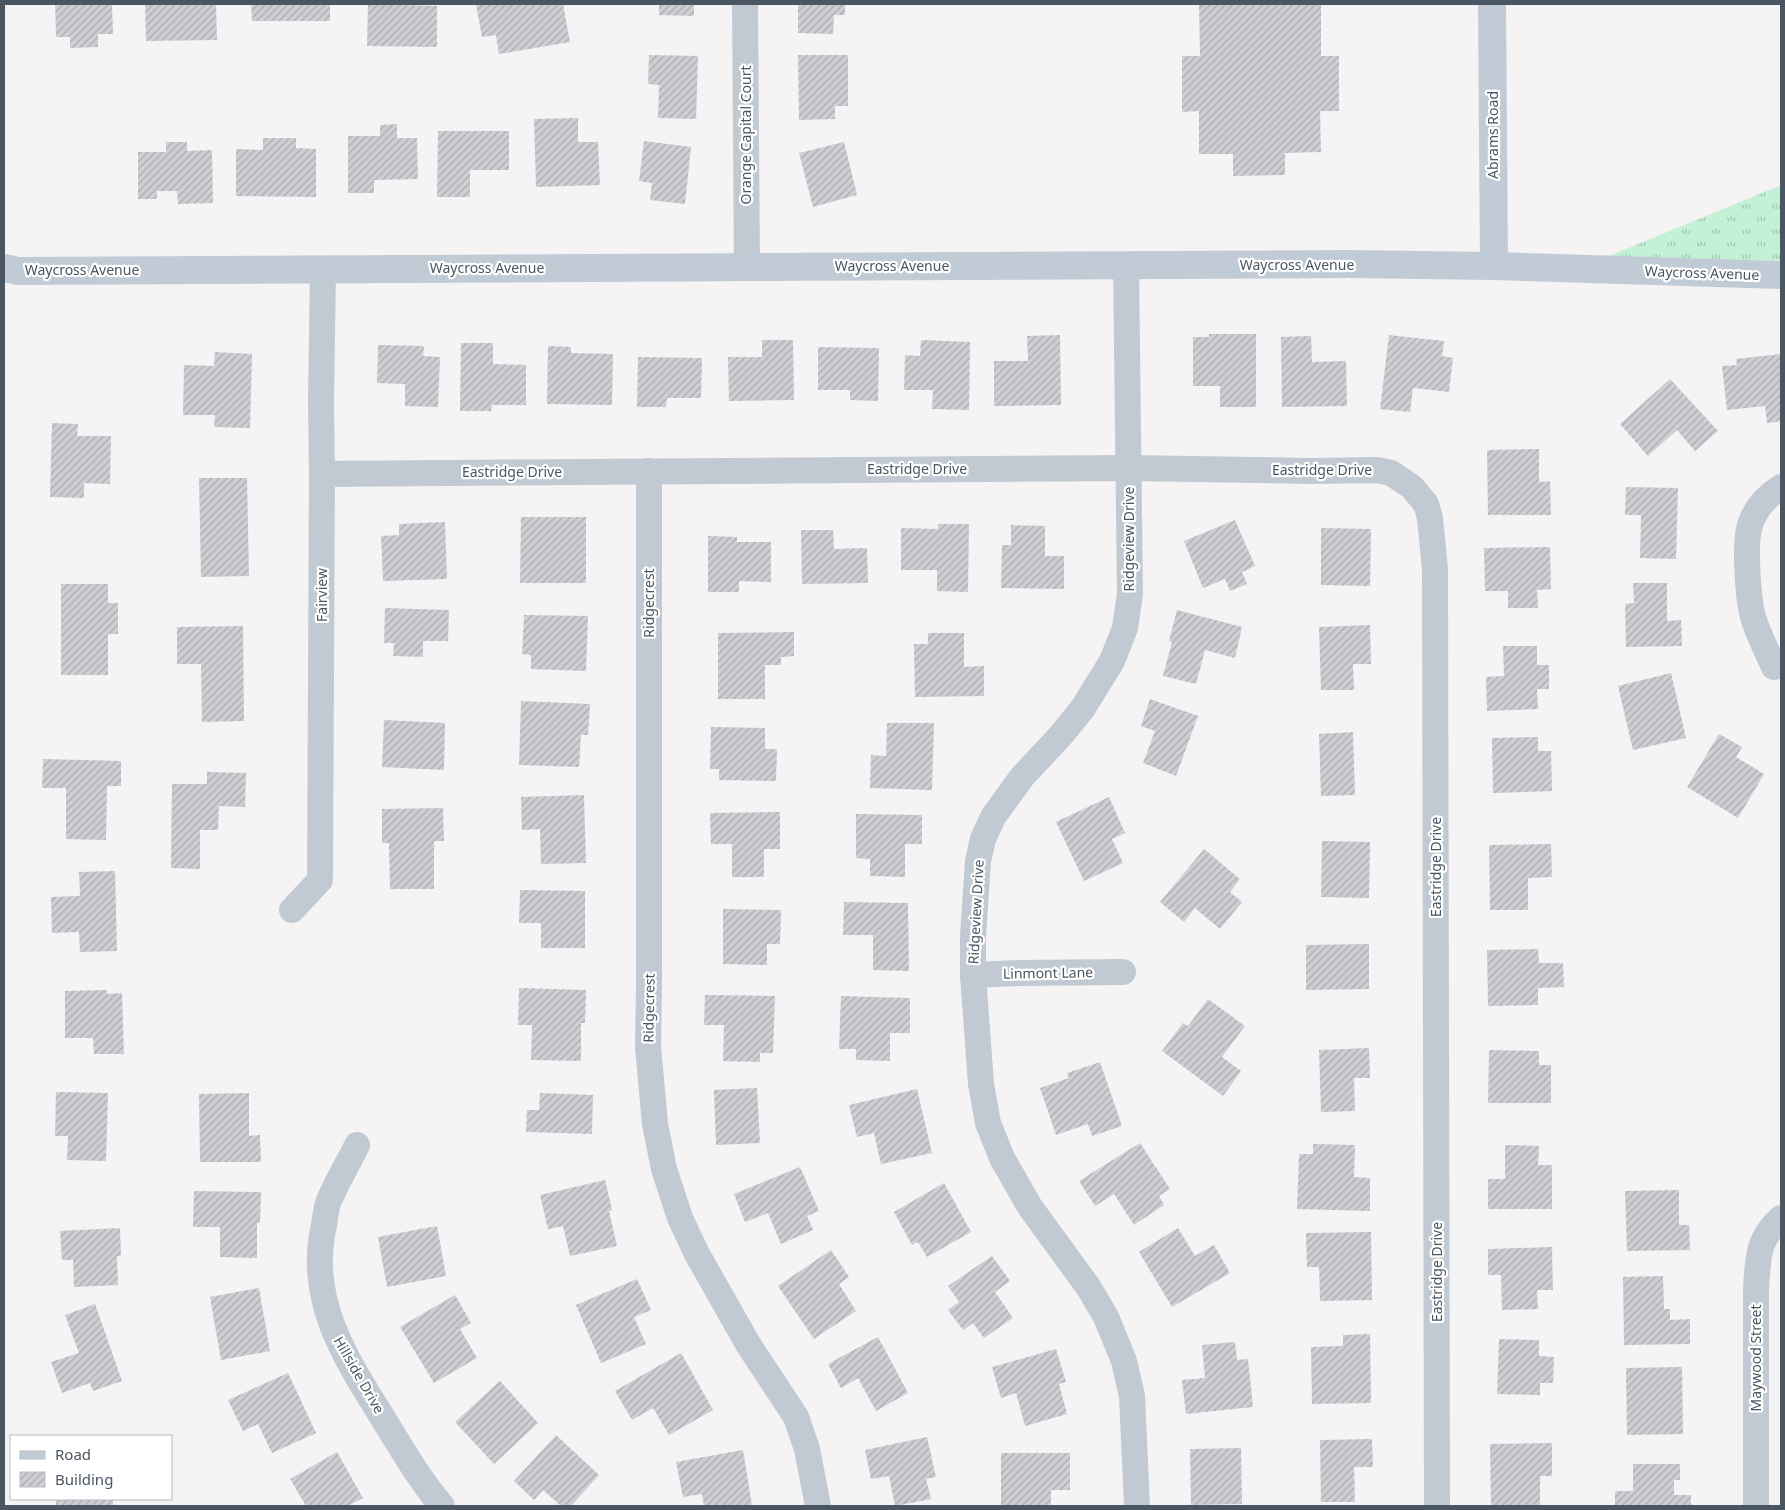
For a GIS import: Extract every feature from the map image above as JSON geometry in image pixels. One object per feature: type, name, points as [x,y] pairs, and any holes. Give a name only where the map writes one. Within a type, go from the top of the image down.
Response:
[{"type":"street","name":"Orange Capital Court","points":[[745,4],[747,267]]},
{"type":"street","name":"Abrams Road","points":[[1492,4],[1494,266]]},
{"type":"street","name":"Waycross Avenue","points":[[4,270],[1347,264],[1494,266],[1781,275]]},
{"type":"street","name":"Ridgeview Drive","points":[[1126,265],[1130,594],[1125,628],[1112,661],[1083,708],[1022,777],[993,817],[983,838],[978,861],[973,936],[973,975],[981,1084],[988,1123],[1002,1158],[1030,1207],[1089,1288],[1106,1317],[1124,1361],[1132,1396],[1137,1506]]},
{"type":"street","name":"Fairview","points":[[292,910],[320,880],[322,474],[320,403],[323,269]]},
{"type":"street","name":"Eastridge Drive","points":[[322,474],[1129,468],[1311,471],[1377,470],[1391,473],[1412,487],[1426,504],[1430,518],[1435,570],[1437,1506]]},
{"type":"street","name":"Ridgecrest","points":[[649,471],[648,1047],[655,1124],[664,1169],[678,1210],[697,1254],[748,1344],[796,1417],[807,1449],[818,1506]]},
{"type":"street","points":[[1774,667],[1753,618],[1748,592],[1748,547],[1749,526],[1758,508],[1772,492],[1781,487]]},
{"type":"street","name":"Linmont Lane","points":[[973,975],[1123,972]]},
{"type":"street","name":"Hillside Drive","points":[[357,1145],[328,1204],[320,1242],[320,1273],[326,1306],[336,1338],[352,1368],[406,1454],[442,1506]]},
{"type":"street","name":"Maywood Street","points":[[1756,1506],[1756,1289],[1758,1259],[1764,1237],[1781,1218]]},
{"type":"green space","points":[[1781,185],[1781,261],[1609,256]]},
{"type":"building","points":[[55,4],[112,4],[113,34],[98,34],[98,47],[70,48],[70,37],[56,37]]},
{"type":"building","points":[[145,4],[216,4],[217,40],[146,41]]},
{"type":"building","points":[[251,4],[330,4],[330,21],[252,21]]},
{"type":"building","points":[[368,4],[437,6],[437,47],[367,46]]},
{"type":"building","points":[[563,4],[570,42],[499,54],[496,35],[482,37],[476,5]]},
{"type":"building","points":[[659,4],[694,4],[694,16],[659,15]]},
{"type":"building","points":[[798,4],[845,4],[845,15],[834,15],[833,34],[798,33]]},
{"type":"building","points":[[1199,4],[1321,4],[1321,56],[1339,56],[1339,111],[1320,111],[1321,152],[1285,153],[1285,175],[1233,176],[1233,154],[1199,154],[1199,111],[1182,112],[1182,56],[1200,56]]},
{"type":"building","points":[[649,55],[698,56],[696,119],[658,118],[659,85],[648,84]]},
{"type":"building","points":[[798,55],[848,55],[848,106],[835,106],[835,119],[799,120]]},
{"type":"building","points":[[578,118],[578,142],[598,142],[600,185],[536,187],[534,119]]},
{"type":"building","points":[[397,124],[397,138],[417,138],[418,179],[374,180],[374,193],[348,193],[348,136],[380,136],[380,125]]},
{"type":"building","points":[[438,131],[509,131],[509,170],[470,170],[470,197],[437,197]]},
{"type":"building","points":[[263,138],[296,138],[296,148],[316,149],[316,197],[236,196],[236,149],[263,150]]},
{"type":"building","points":[[644,141],[691,147],[685,204],[650,200],[652,183],[639,181]]},
{"type":"building","points":[[166,142],[187,142],[187,151],[212,150],[213,203],[178,204],[177,191],[157,191],[157,199],[138,199],[138,152],[166,152]]},
{"type":"building","points":[[844,142],[857,195],[813,207],[799,153]]},
{"type":"building","points":[[1209,334],[1256,334],[1256,407],[1220,407],[1220,386],[1193,386],[1193,337],[1209,337]]},
{"type":"building","points":[[1060,335],[1061,405],[994,406],[994,361],[1028,361],[1027,336]]},
{"type":"building","points":[[1389,335],[1444,341],[1442,356],[1453,358],[1449,392],[1413,388],[1410,412],[1380,409]]},
{"type":"building","points":[[1311,336],[1312,362],[1346,361],[1347,406],[1282,407],[1281,337]]},
{"type":"building","points":[[762,340],[793,340],[794,400],[729,401],[728,357],[762,357]]},
{"type":"building","points":[[921,340],[970,342],[969,410],[932,409],[933,390],[904,390],[905,355],[920,356]]},
{"type":"building","points":[[461,343],[493,343],[493,364],[526,365],[526,405],[492,405],[491,411],[460,411]]},
{"type":"building","points":[[378,345],[424,346],[423,356],[440,357],[438,407],[405,406],[405,384],[377,383]]},
{"type":"building","points":[[548,346],[571,347],[571,353],[613,354],[612,405],[547,404]]},
{"type":"building","points":[[818,347],[879,348],[878,401],[850,400],[850,390],[818,390]]},
{"type":"building","points":[[215,352],[252,354],[250,428],[214,427],[215,415],[183,415],[184,365],[214,366]]},
{"type":"building","points":[[1781,354],[1781,421],[1767,423],[1765,406],[1727,410],[1722,366],[1737,365],[1736,359]]},
{"type":"building","points":[[638,357],[702,358],[701,398],[667,398],[666,407],[637,407]]},
{"type":"building","points":[[1670,379],[1718,431],[1695,451],[1677,430],[1648,456],[1620,424]]},
{"type":"building","points":[[52,423],[78,424],[77,436],[111,436],[110,484],[84,483],[84,498],[50,497]]},
{"type":"building","points":[[1539,449],[1539,482],[1550,481],[1551,515],[1488,515],[1487,450]]},
{"type":"building","points":[[199,478],[247,478],[249,576],[201,577]]},
{"type":"building","points":[[1626,487],[1678,488],[1676,559],[1640,558],[1641,515],[1625,515]]},
{"type":"building","points":[[521,517],[586,517],[586,583],[520,583]]},
{"type":"building","points":[[1235,520],[1255,566],[1242,572],[1247,584],[1230,591],[1225,579],[1203,588],[1184,541]]},
{"type":"building","points":[[445,522],[447,579],[383,581],[381,536],[399,535],[399,524]]},
{"type":"building","points":[[938,524],[969,524],[968,592],[937,591],[937,570],[901,570],[901,528],[938,529]]},
{"type":"building","points":[[1011,525],[1045,526],[1045,556],[1064,556],[1064,589],[1001,588],[1002,545],[1011,545]]},
{"type":"building","points":[[1321,528],[1371,529],[1370,586],[1321,585]]},
{"type":"building","points":[[801,530],[833,530],[834,549],[867,548],[868,583],[802,584]]},
{"type":"building","points":[[708,536],[737,537],[737,542],[771,542],[771,582],[739,581],[739,592],[708,592]]},
{"type":"building","points":[[1550,547],[1551,589],[1537,590],[1538,608],[1508,608],[1508,591],[1485,591],[1484,548]]},
{"type":"building","points":[[1633,583],[1667,583],[1667,621],[1681,620],[1682,646],[1626,647],[1625,604],[1634,603]]},
{"type":"building","points":[[61,584],[108,584],[108,603],[118,603],[118,634],[108,634],[108,675],[61,675]]},
{"type":"building","points":[[385,608],[449,610],[448,641],[423,641],[423,657],[393,656],[394,643],[384,643]]},
{"type":"building","points":[[1177,610],[1242,627],[1235,658],[1205,650],[1196,684],[1163,676],[1172,642],[1169,641]]},
{"type":"building","points":[[524,615],[588,616],[586,671],[531,669],[531,655],[522,654]]},
{"type":"building","points":[[1370,625],[1371,664],[1353,664],[1354,690],[1321,690],[1319,627]]},
{"type":"building","points":[[243,626],[244,721],[202,722],[201,664],[177,664],[177,627]]},
{"type":"building","points":[[794,632],[794,656],[781,657],[781,665],[765,665],[765,699],[718,699],[718,633]]},
{"type":"building","points":[[928,633],[964,633],[964,667],[984,666],[984,696],[915,697],[914,644],[928,644]]},
{"type":"building","points":[[1503,646],[1537,646],[1537,665],[1549,665],[1549,689],[1537,689],[1538,709],[1487,711],[1486,677],[1504,676]]},
{"type":"building","points":[[1671,673],[1686,738],[1633,750],[1618,686]]},
{"type":"building","points":[[1150,699],[1198,716],[1176,776],[1143,763],[1155,731],[1141,726]]},
{"type":"building","points":[[521,701],[590,704],[588,735],[581,735],[579,767],[519,765]]},
{"type":"building","points":[[384,720],[445,723],[444,770],[382,767]]},
{"type":"building","points":[[887,723],[934,723],[932,790],[870,788],[871,755],[886,756]]},
{"type":"building","points":[[711,727],[765,728],[765,749],[777,749],[776,781],[719,780],[719,769],[710,769]]},
{"type":"building","points":[[1353,732],[1355,795],[1321,796],[1319,734]]},
{"type":"building","points":[[1719,734],[1742,747],[1736,757],[1764,774],[1738,818],[1687,787]]},
{"type":"building","points":[[1538,737],[1538,751],[1551,751],[1552,791],[1493,793],[1492,738]]},
{"type":"building","points":[[43,759],[121,761],[121,786],[107,786],[106,840],[66,839],[66,788],[42,788]]},
{"type":"building","points":[[207,772],[246,773],[245,807],[219,806],[218,830],[200,830],[200,869],[171,868],[172,784],[207,784]]},
{"type":"building","points":[[584,795],[586,863],[541,864],[540,829],[522,830],[521,797]]},
{"type":"building","points":[[1109,797],[1125,833],[1112,839],[1123,863],[1084,881],[1056,822]]},
{"type":"building","points":[[443,808],[444,841],[434,841],[434,889],[390,889],[389,843],[382,843],[382,809]]},
{"type":"building","points":[[780,812],[780,849],[764,849],[764,877],[732,877],[732,844],[711,844],[710,813]]},
{"type":"building","points":[[856,814],[922,815],[922,844],[905,844],[905,877],[870,876],[870,859],[856,858]]},
{"type":"building","points":[[1322,841],[1370,842],[1369,898],[1321,897]]},
{"type":"building","points":[[1551,844],[1552,877],[1528,878],[1528,910],[1490,910],[1489,845]]},
{"type":"building","points":[[1204,849],[1240,879],[1230,892],[1242,902],[1220,929],[1195,908],[1184,922],[1160,902]]},
{"type":"building","points":[[115,871],[117,951],[80,952],[79,932],[52,933],[51,897],[80,896],[79,872]]},
{"type":"building","points":[[520,890],[585,891],[585,948],[541,948],[541,923],[519,923]]},
{"type":"building","points":[[844,902],[908,903],[909,971],[873,970],[873,935],[843,935]]},
{"type":"building","points":[[723,909],[781,910],[780,944],[767,944],[767,965],[723,964]]},
{"type":"building","points":[[1369,944],[1369,989],[1306,990],[1306,945]]},
{"type":"building","points":[[1538,949],[1539,963],[1563,963],[1564,987],[1538,988],[1538,1005],[1488,1006],[1487,950]]},
{"type":"building","points":[[519,988],[586,990],[585,1023],[581,1023],[581,1061],[531,1060],[532,1025],[518,1025]]},
{"type":"building","points":[[107,990],[107,994],[122,993],[124,1054],[94,1054],[93,1038],[65,1038],[65,991]]},
{"type":"building","points":[[705,995],[775,996],[773,1053],[760,1053],[760,1062],[723,1061],[724,1025],[704,1025]]},
{"type":"building","points":[[841,996],[910,998],[910,1033],[890,1033],[890,1061],[856,1060],[856,1049],[839,1049]]},
{"type":"building","points":[[1208,999],[1245,1026],[1222,1057],[1241,1071],[1223,1096],[1162,1051],[1183,1023],[1188,1026]]},
{"type":"building","points":[[1369,1048],[1370,1078],[1354,1078],[1355,1111],[1321,1112],[1319,1050]]},
{"type":"building","points":[[1489,1050],[1539,1051],[1539,1065],[1551,1065],[1551,1103],[1488,1103]]},
{"type":"building","points":[[1100,1062],[1122,1126],[1092,1136],[1088,1124],[1056,1135],[1040,1088],[1069,1078],[1067,1073]]},
{"type":"building","points":[[757,1088],[760,1143],[716,1145],[714,1090]]},
{"type":"building","points":[[917,1089],[932,1153],[881,1164],[874,1133],[857,1137],[849,1105]]},
{"type":"building","points":[[56,1092],[108,1093],[106,1161],[67,1160],[68,1136],[55,1136]]},
{"type":"building","points":[[249,1093],[249,1136],[260,1135],[261,1162],[200,1162],[199,1094]]},
{"type":"building","points":[[540,1093],[593,1095],[592,1134],[526,1132],[527,1110],[539,1110]]},
{"type":"building","points":[[1140,1143],[1170,1189],[1159,1196],[1164,1205],[1134,1225],[1114,1194],[1095,1206],[1079,1181]]},
{"type":"building","points":[[1313,1144],[1355,1145],[1354,1177],[1370,1178],[1370,1211],[1297,1209],[1299,1154],[1313,1154]]},
{"type":"building","points":[[1505,1145],[1539,1146],[1538,1165],[1552,1165],[1552,1209],[1488,1209],[1488,1179],[1505,1179]]},
{"type":"building","points":[[800,1167],[819,1211],[807,1216],[813,1230],[781,1244],[768,1213],[745,1222],[734,1194]]},
{"type":"building","points":[[605,1180],[612,1210],[609,1211],[617,1246],[570,1256],[563,1226],[548,1229],[540,1195]]},
{"type":"building","points":[[944,1183],[971,1232],[927,1257],[918,1242],[912,1245],[894,1212]]},
{"type":"building","points":[[1679,1190],[1679,1225],[1689,1225],[1690,1250],[1627,1251],[1625,1191]]},
{"type":"building","points":[[194,1191],[261,1192],[260,1223],[257,1223],[257,1258],[220,1257],[220,1227],[193,1227]]},
{"type":"building","points":[[437,1226],[446,1276],[387,1287],[378,1237]]},
{"type":"building","points":[[120,1228],[121,1256],[117,1256],[118,1285],[74,1287],[73,1260],[62,1260],[60,1231]]},
{"type":"building","points":[[1178,1228],[1195,1256],[1214,1245],[1230,1273],[1172,1307],[1139,1252]]},
{"type":"building","points":[[1371,1232],[1372,1300],[1320,1301],[1319,1267],[1307,1267],[1306,1233]]},
{"type":"building","points":[[1552,1247],[1553,1290],[1537,1290],[1538,1309],[1502,1310],[1501,1275],[1488,1275],[1488,1249]]},
{"type":"building","points":[[831,1250],[849,1277],[839,1284],[856,1311],[814,1339],[778,1286]]},
{"type":"building","points":[[992,1256],[1010,1281],[995,1292],[1013,1318],[984,1338],[973,1323],[963,1330],[948,1310],[959,1302],[948,1286]]},
{"type":"building","points":[[1663,1276],[1664,1309],[1670,1309],[1670,1320],[1690,1319],[1690,1344],[1624,1345],[1623,1277]]},
{"type":"building","points":[[637,1279],[651,1310],[634,1317],[646,1344],[601,1363],[576,1305]]},
{"type":"building","points":[[259,1288],[270,1351],[221,1360],[210,1297]]},
{"type":"building","points":[[455,1295],[471,1323],[460,1329],[477,1358],[434,1383],[400,1327]]},
{"type":"building","points":[[95,1304],[122,1381],[93,1391],[90,1383],[62,1393],[51,1362],[79,1353],[65,1315]]},
{"type":"building","points":[[1370,1334],[1371,1403],[1312,1404],[1311,1347],[1343,1346],[1343,1335]]},
{"type":"building","points":[[878,1337],[908,1393],[876,1411],[858,1378],[841,1388],[828,1364]]},
{"type":"building","points":[[1499,1339],[1539,1340],[1539,1356],[1554,1357],[1553,1383],[1540,1383],[1540,1395],[1497,1394]]},
{"type":"building","points":[[1235,1342],[1237,1360],[1248,1359],[1253,1407],[1186,1414],[1182,1380],[1205,1378],[1202,1345]]},
{"type":"building","points":[[1056,1349],[1066,1382],[1059,1384],[1067,1414],[1025,1426],[1016,1393],[1001,1398],[992,1367]]},
{"type":"building","points":[[681,1353],[713,1410],[669,1435],[653,1408],[632,1420],[615,1391]]},
{"type":"building","points":[[1682,1367],[1683,1434],[1627,1435],[1626,1368]]},
{"type":"building","points":[[288,1373],[316,1433],[272,1453],[258,1424],[243,1431],[228,1400]]},
{"type":"building","points":[[500,1381],[538,1423],[494,1464],[455,1422]]},
{"type":"building","points":[[556,1435],[599,1475],[571,1506],[561,1506],[543,1490],[534,1500],[514,1481]]},
{"type":"building","points":[[927,1437],[936,1477],[926,1479],[931,1499],[895,1506],[889,1476],[871,1479],[865,1450]]},
{"type":"building","points":[[1372,1439],[1373,1467],[1354,1467],[1355,1502],[1321,1502],[1320,1440]]},
{"type":"building","points":[[1552,1443],[1552,1476],[1540,1476],[1540,1506],[1491,1506],[1490,1444]]},
{"type":"building","points":[[1241,1448],[1242,1504],[1191,1505],[1190,1449]]},
{"type":"building","points":[[743,1450],[752,1506],[704,1506],[702,1494],[683,1497],[676,1462]]},
{"type":"building","points":[[337,1452],[363,1498],[348,1506],[306,1506],[290,1479]]},
{"type":"building","points":[[1001,1453],[1070,1453],[1070,1490],[1051,1490],[1051,1506],[1001,1506]]},
{"type":"building","points":[[1633,1464],[1680,1464],[1680,1480],[1674,1480],[1674,1495],[1691,1495],[1691,1506],[1615,1506],[1615,1491],[1633,1491]]},
{"type":"building","points":[[56,1500],[113,1500],[113,1506],[56,1506]]}]
